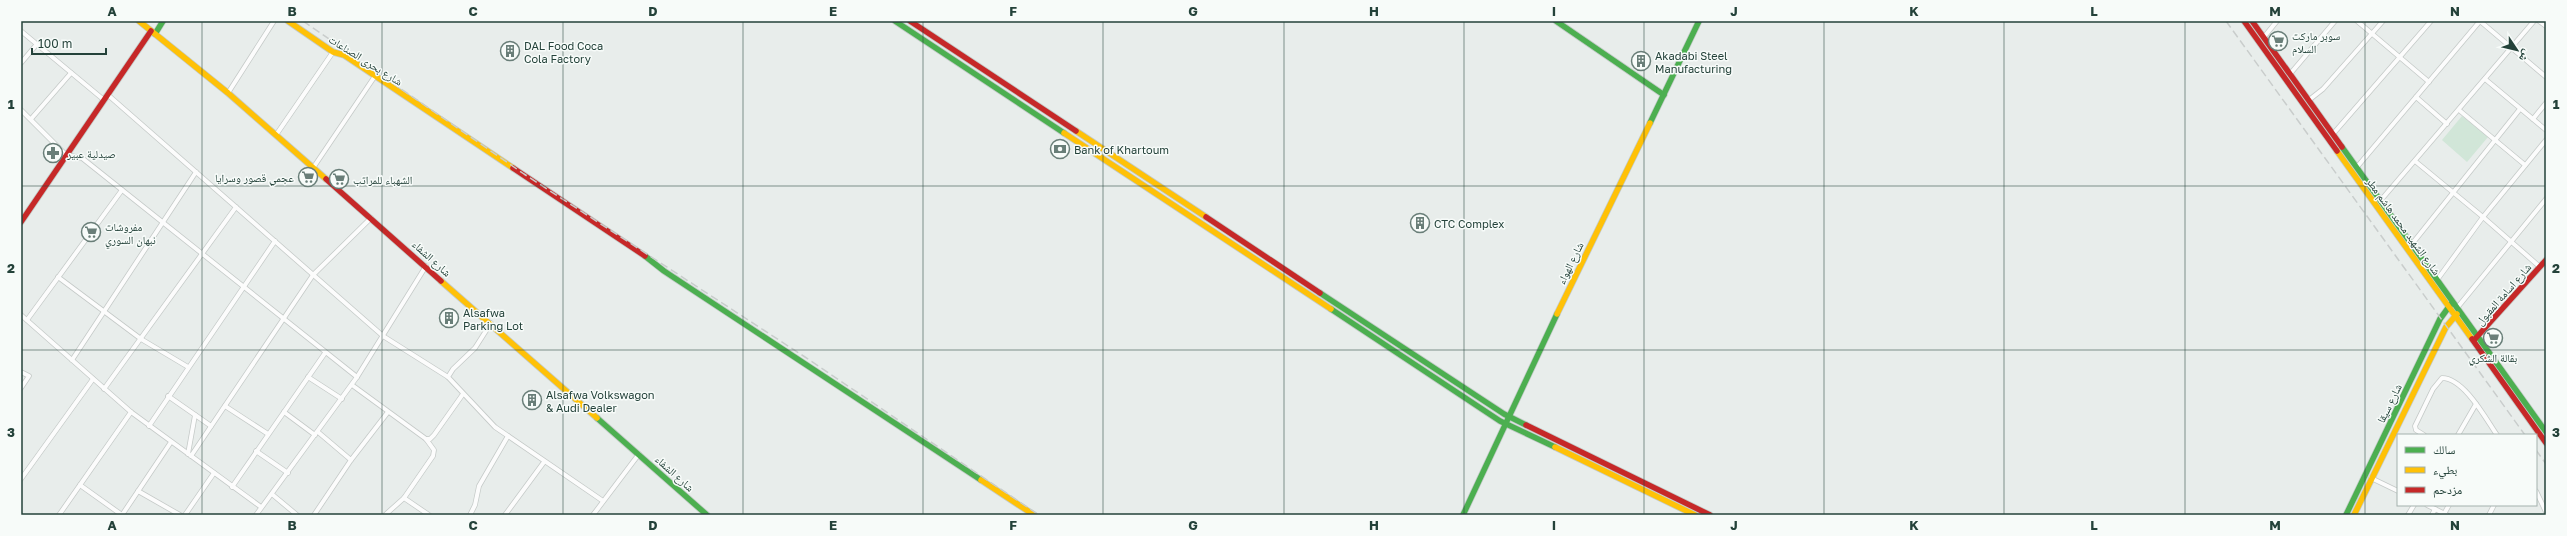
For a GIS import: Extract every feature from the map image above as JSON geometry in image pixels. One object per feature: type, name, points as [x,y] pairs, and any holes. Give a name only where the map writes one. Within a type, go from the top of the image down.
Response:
[{"type":"main road","name":"شارع الشفاء","points":[[139,21],[228,93],[491,323],[707,515]]},
{"type":"main road","points":[[21,222],[104,100],[163,21]]},
{"type":"main road","name":"شارع بحرى الصناعات","points":[[288,21],[333,52],[344,55],[646,256],[664,271],[1034,515]]},
{"type":"main road","points":[[896,21],[1505,424],[1695,515]]},
{"type":"main road","points":[[910,21],[1508,416],[1710,515]]},
{"type":"main road","points":[[1556,21],[1654,86],[1664,95]]},
{"type":"main road","name":"شارع الهواء","points":[[1463,515],[1508,416],[1699,21]]},
{"type":"main road","name":"شارع الشهيد محمد هاشم مطر","points":[[2244,21],[2449,306],[2458,312]]},
{"type":"main road","name":"شارع الشهيد محمد هاشم مطر","points":[[2252,21],[2453,301],[2458,312],[2546,443]]},
{"type":"main road","name":"شارع اسامة المقبول","points":[[2476,339],[2546,260]]},
{"type":"main road","name":"شارع سيقا","points":[[2346,515],[2440,319],[2453,301]]},
{"type":"main road","name":"شارع سيقا","points":[[2354,515],[2446,327],[2458,312]]},
{"type":"main road","name":"شارع الشهيد محمد هاشم مطر","points":[[2476,339],[2546,432]]},
{"type":"street","points":[[228,93],[274,21]]},
{"type":"street","points":[[2264,37],[2277,21]]},
{"type":"street","points":[[2290,74],[2335,21]]},
{"type":"street","points":[[2357,21],[2429,82]]},
{"type":"street","points":[[2309,100],[2383,21]]},
{"type":"street","points":[[2333,134],[2400,58],[2430,21]]},
{"type":"street","points":[[2356,167],[2480,21],[2546,77]]},
{"type":"street","points":[[2381,200],[2534,21]]},
{"type":"street","points":[[2539,21],[2546,26]]},
{"type":"street","points":[[22,32],[104,100]]},
{"type":"street","points":[[21,63],[38,44]]},
{"type":"street","points":[[276,135],[333,52]]},
{"type":"street","points":[[31,119],[71,73]]},
{"type":"street","points":[[314,168],[375,76]]},
{"type":"street","points":[[2485,79],[2546,130]]},
{"type":"street","points":[[108,95],[383,336],[448,377],[494,427],[603,501]]},
{"type":"street","points":[[2416,97],[2447,124]]},
{"type":"street","points":[[2533,119],[2546,103]]},
{"type":"street","points":[[2412,244],[2520,109]]},
{"type":"street","points":[[21,110],[66,155],[82,158],[357,377]]},
{"type":"street","points":[[2459,110],[2525,164]]},
{"type":"street","points":[[2437,280],[2483,217],[2546,140]]},
{"type":"street","points":[[2415,161],[2483,217],[2540,267]]},
{"type":"street","points":[[72,360],[196,172]]},
{"type":"street","points":[[27,320],[122,190]]},
{"type":"street","points":[[2458,312],[2546,199]]},
{"type":"street","points":[[104,389],[236,207]]},
{"type":"street","points":[[190,455],[314,275],[371,218]]},
{"type":"street","points":[[149,426],[275,241]]},
{"type":"street","points":[[256,515],[261,507],[273,495],[316,433],[352,385],[426,266]]},
{"type":"street","points":[[58,277],[141,339],[188,367]]},
{"type":"street","points":[[21,315],[131,412],[261,507]]},
{"type":"street","points":[[448,377],[453,369],[475,348],[491,323]]},
{"type":"street","points":[[232,486],[325,353]]},
{"type":"street","points":[[21,372],[29,376],[21,388]]},
{"type":"street","points":[[308,377],[342,399]]},
{"type":"street","points":[[2422,434],[2416,430],[2415,426],[2433,388],[2442,378],[2458,384],[2476,404],[2496,434]]},
{"type":"street","points":[[21,479],[93,379]]},
{"type":"street","points":[[352,385],[426,439],[434,450],[433,456],[404,498],[385,515]]},
{"type":"street","points":[[426,439],[430,439],[434,435],[463,394]]},
{"type":"street","points":[[168,396],[211,426]]},
{"type":"street","points":[[2459,434],[2476,404]]},
{"type":"street","points":[[225,406],[268,434]]},
{"type":"street","points":[[60,515],[131,412]]},
{"type":"street","points":[[284,412],[316,433],[351,460]]},
{"type":"street","points":[[314,515],[351,460],[388,412]]},
{"type":"street","points":[[190,455],[195,415]]},
{"type":"street","points":[[470,515],[476,506],[480,486],[508,436]]},
{"type":"street","points":[[80,486],[122,515],[171,442]]},
{"type":"street","points":[[256,452],[288,473]]},
{"type":"street","points":[[593,515],[639,454]]},
{"type":"street","points":[[507,514],[544,462]]},
{"type":"street","points":[[185,515],[214,473]]},
{"type":"street","points":[[2371,478],[2397,491]]},
{"type":"street","points":[[138,491],[180,515]]},
{"type":"street","points":[[2537,493],[2546,512]]},
{"type":"street","points":[[273,495],[297,515]]},
{"type":"street","points":[[404,498],[430,515]]},
{"type":"street","points":[[2408,515],[2413,506]]},
{"type":"street","points":[[2429,506],[2446,514]]},
{"type":"street","points":[[2489,515],[2494,506]]},
{"type":"street","points":[[2432,515],[2435,509]]},
{"type":"green space","points":[[2462,116],[2488,137],[2467,162],[2442,140]]},
{"type":"railway","points":[[303,21],[524,174],[805,357],[1039,515]]},
{"type":"railway","points":[[2226,21],[2524,434]]},
{"type":"railway","points":[[2537,451],[2546,464]]},
{"type":"traffic: fast","points":[[155,34],[163,21]]},
{"type":"traffic: fast","points":[[895,21],[1064,133]]},
{"type":"traffic: fast","points":[[1556,21],[1664,95]]},
{"type":"traffic: fast","points":[[1650,123],[1699,21]]},
{"type":"traffic: fast","points":[[2342,147],[2546,432]]},
{"type":"traffic: fast","points":[[645,256],[664,271],[981,480]]},
{"type":"traffic: fast","points":[[1320,293],[1504,414],[1526,425]]},
{"type":"traffic: fast","points":[[2346,515],[2440,319],[2451,304]]},
{"type":"traffic: fast","points":[[1331,309],[1500,421],[1555,447]]},
{"type":"traffic: fast","points":[[1463,515],[1557,314]]},
{"type":"traffic: fast","points":[[597,418],[707,515]]},
{"type":"traffic: slow","points":[[139,21],[228,93],[326,179]]},
{"type":"traffic: slow","points":[[288,21],[333,52],[344,55],[513,168]]},
{"type":"traffic: slow","points":[[1557,314],[1650,123]]},
{"type":"traffic: slow","points":[[1076,131],[1206,217]]},
{"type":"traffic: slow","points":[[1064,133],[1331,309]]},
{"type":"traffic: slow","points":[[2337,151],[2472,339]]},
{"type":"traffic: slow","points":[[441,281],[597,418]]},
{"type":"traffic: slow","points":[[2354,515],[2446,327],[2457,314]]},
{"type":"traffic: slow","points":[[1555,447],[1695,515]]},
{"type":"traffic: slow","points":[[981,480],[1034,515]]},
{"type":"traffic: jam","points":[[910,21],[1076,131]]},
{"type":"traffic: jam","points":[[2244,21],[2337,151]]},
{"type":"traffic: jam","points":[[2252,21],[2342,147]]},
{"type":"traffic: jam","points":[[21,222],[151,31]]},
{"type":"traffic: jam","points":[[513,168],[645,256]]},
{"type":"traffic: jam","points":[[326,179],[441,281]]},
{"type":"traffic: jam","points":[[1206,217],[1320,293]]},
{"type":"traffic: jam","points":[[2475,339],[2546,260]]},
{"type":"traffic: jam","points":[[2472,339],[2546,443]]},
{"type":"traffic: jam","points":[[1526,425],[1710,515]]},
{"type":"place","name":"سوبر ماركت السلام","points":[[2278,41]]},
{"type":"place","name":"DAL Food Coca Cola Factory","points":[[510,51]]},
{"type":"place","name":"Akadabi Steel Manufacturing","points":[[1641,61]]},
{"type":"place","name":"Bank of Khartoum","points":[[1060,149]]},
{"type":"place","name":"صيدلية عبير","points":[[53,153]]},
{"type":"place","name":"عجمي قصور وسرايا","points":[[308,177]]},
{"type":"place","name":"الشهباء للمراتب","points":[[339,179]]},
{"type":"place","name":"CTC Complex","points":[[1420,223]]},
{"type":"place","name":"مفروشات نبهان السوري","points":[[91,232]]},
{"type":"place","name":"Alsafwa Parking Lot","points":[[449,318]]},
{"type":"place","name":"بقالة الشكري","points":[[2493,338]]},
{"type":"place","name":"Alsafwa Volkswagon & Audi Dealer","points":[[532,400]]}]
